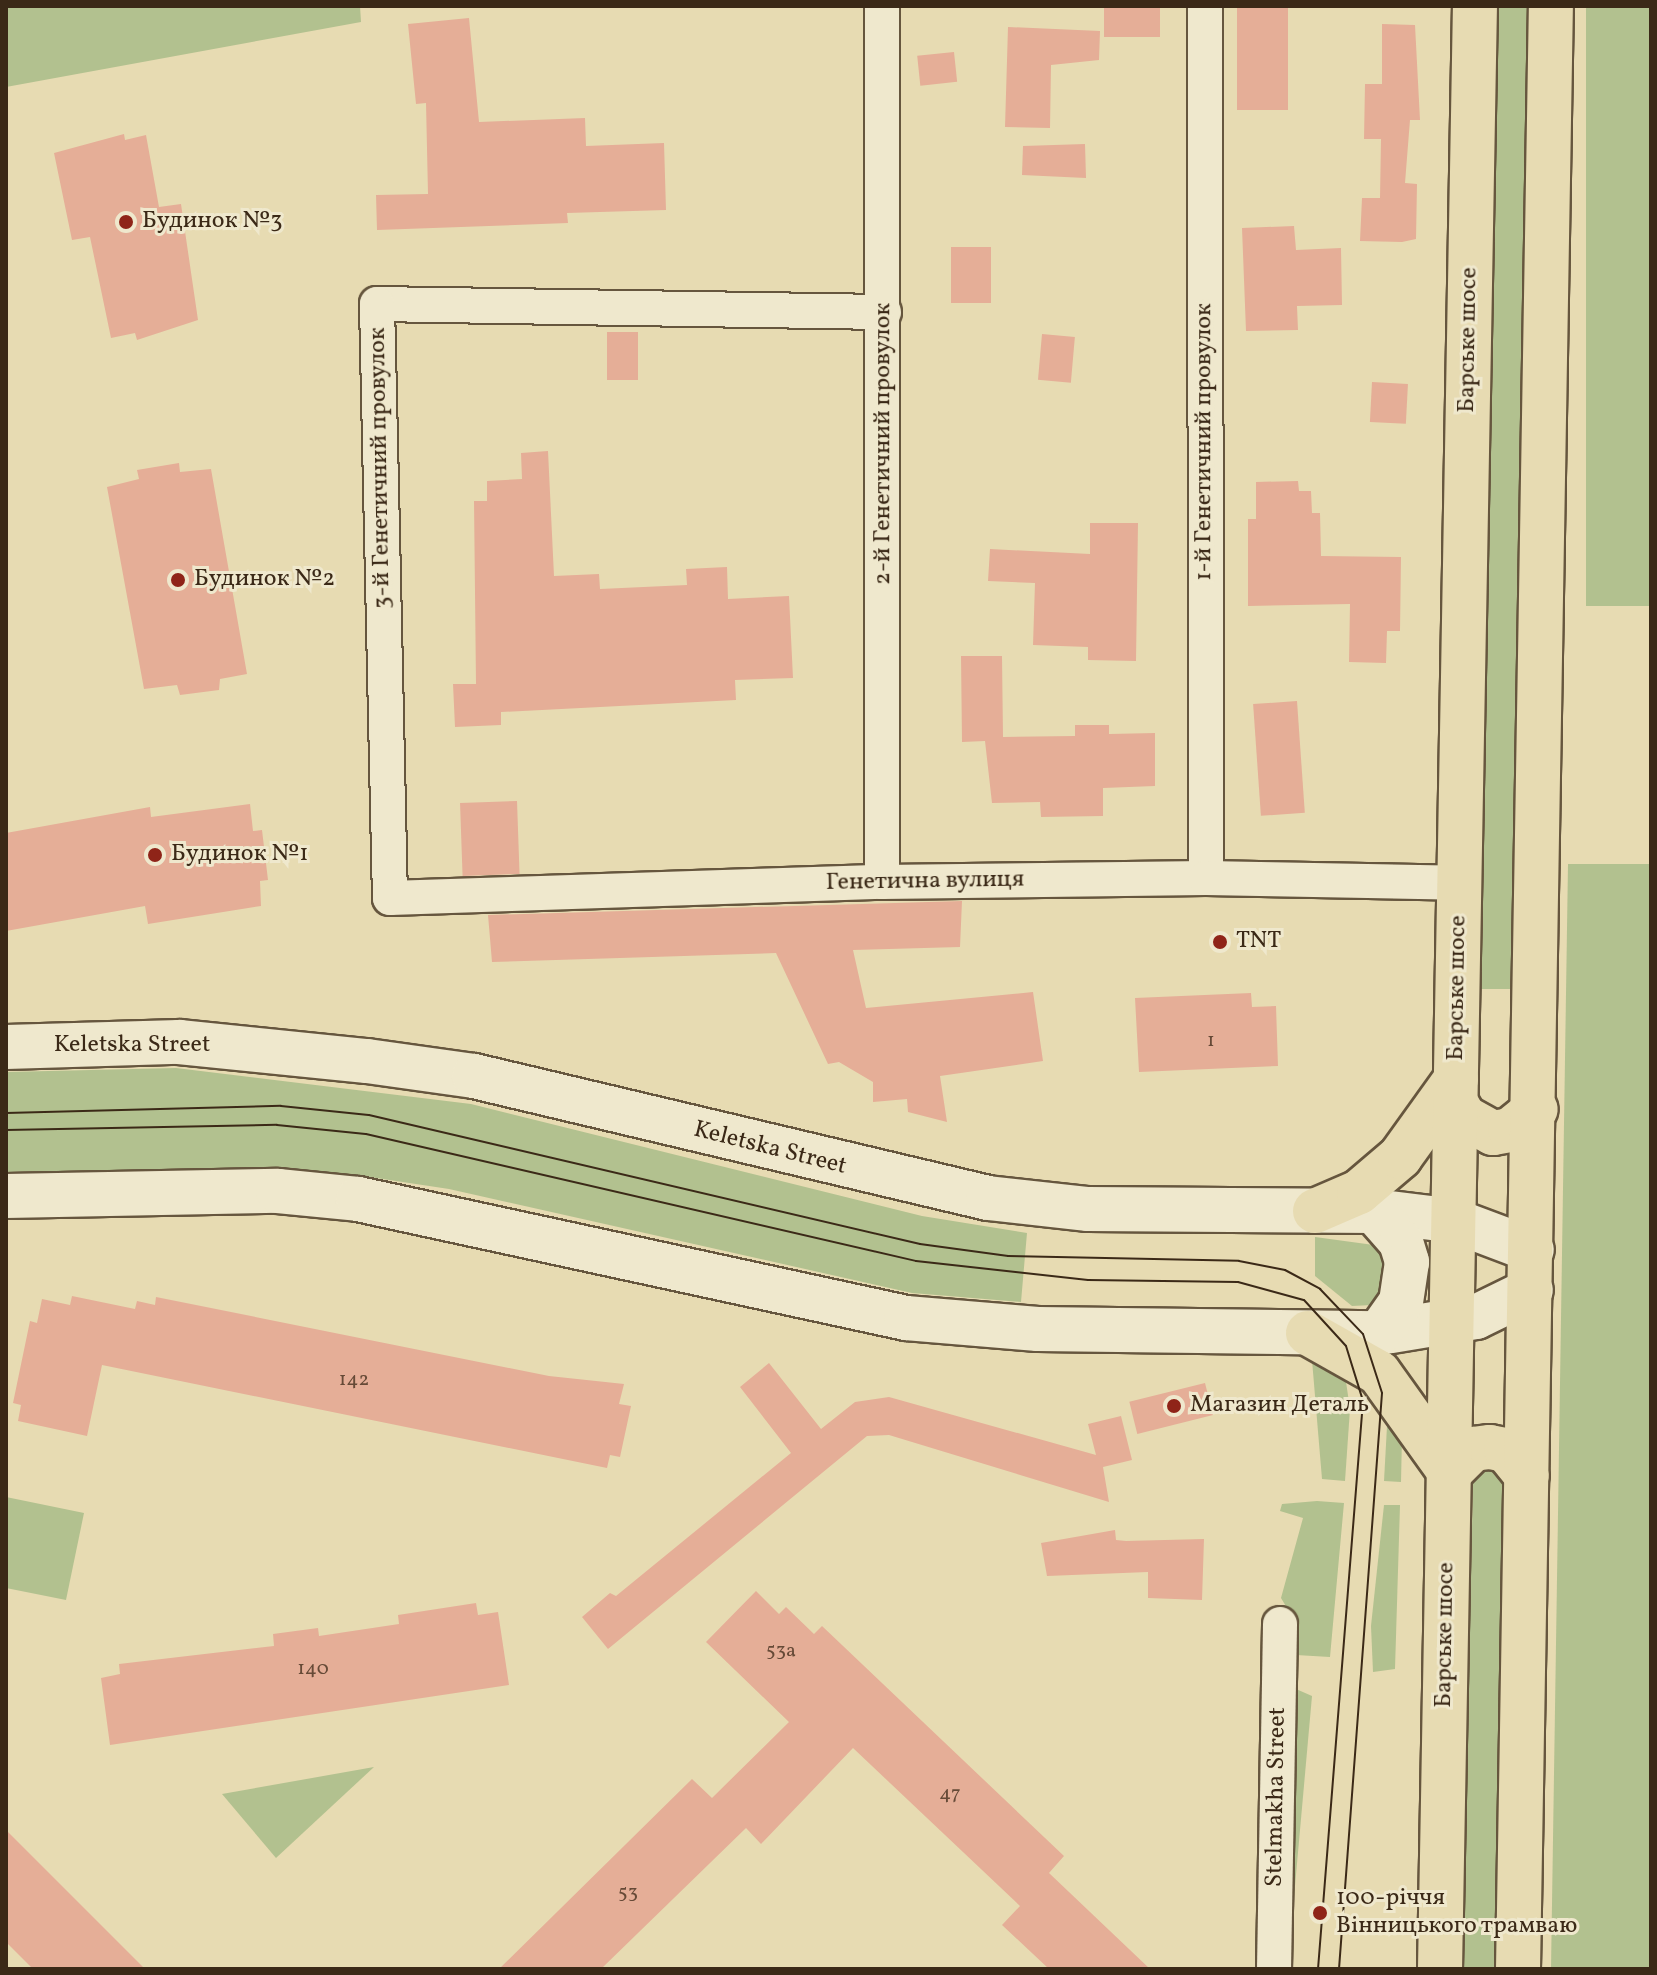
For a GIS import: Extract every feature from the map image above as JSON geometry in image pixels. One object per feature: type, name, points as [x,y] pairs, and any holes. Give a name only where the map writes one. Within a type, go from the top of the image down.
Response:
[{"type":"highway","name":"Барське шосе","points":[[1440,1969],[1475,6]]},
{"type":"highway","points":[[1518,1969],[1536,1109],[1551,6]]},
{"type":"highway","points":[[1315,1211],[1359,1192],[1400,1157],[1456,1091],[1471,1123],[1493,1133],[1510,1130],[1536,1109]]},
{"type":"highway","points":[[1308,1333],[1379,1373],[1450,1472],[1466,1453],[1490,1447],[1506,1450],[1527,1476]]},
{"type":"main road","name":"Keletska Street","points":[[6,1047],[179,1042],[367,1061],[474,1076],[988,1198],[1088,1209],[1374,1211],[1455,1221],[1532,1270]]},
{"type":"main road","points":[[6,1196],[278,1191],[358,1199],[906,1318],[1038,1329],[1379,1333],[1451,1323],[1532,1270]]},
{"type":"main road","points":[[1374,1211],[1401,1242],[1407,1262],[1401,1302],[1379,1333]]},
{"type":"street","name":"2-й Генетичний провулок","points":[[882,6],[882,882]]},
{"type":"street","name":"1-й Генетичний провулок","points":[[1205,6],[1206,878]]},
{"type":"street","name":"3-й Генетичний провулок","points":[[390,898],[377,304],[884,312]]},
{"type":"street","name":"Генетична вулиця","points":[[390,898],[882,882],[1206,878],[1459,883]]},
{"type":"street","name":"Stelmakha Street","points":[[1274,1969],[1280,1624]]},
{"type":"green space","points":[[6,6],[360,6],[361,22],[6,87]]},
{"type":"green space","points":[[1475,6],[1551,6],[1551,989],[1475,989]]},
{"type":"green space","points":[[1586,6],[1651,6],[1651,606],[1586,606]]},
{"type":"green space","points":[[1568,864],[1651,864],[1651,1969],[1551,1969]]},
{"type":"green space","points":[[176,1068],[471,1104],[922,1216],[1027,1233],[1021,1302],[912,1293],[449,1189],[363,1176],[280,1167],[6,1172],[6,1072]]},
{"type":"green space","points":[[1315,1237],[1381,1246],[1393,1276],[1372,1305],[1352,1306],[1315,1276]]},
{"type":"green space","points":[[1312,1360],[1345,1375],[1350,1409],[1345,1481],[1322,1479]]},
{"type":"green space","points":[[1388,1408],[1402,1436],[1401,1482],[1384,1481]]},
{"type":"green space","points":[[1495,1469],[1505,1483],[1494,1969],[1462,1969],[1473,1482],[1479,1471]]},
{"type":"green space","points":[[6,1497],[84,1513],[66,1600],[6,1588]]},
{"type":"green space","points":[[1317,1501],[1344,1503],[1330,1657],[1296,1655],[1296,1623],[1281,1598],[1303,1518],[1280,1511],[1282,1504]]},
{"type":"green space","points":[[1384,1505],[1400,1505],[1395,1669],[1373,1672],[1371,1626]]},
{"type":"green space","points":[[1296,1689],[1312,1696],[1294,1897]]},
{"type":"green space","points":[[374,1767],[276,1858],[222,1794]]},
{"type":"building","points":[[1104,6],[1160,6],[1160,37],[1104,37]]},
{"type":"building","points":[[1237,6],[1288,6],[1288,110],[1237,110]]},
{"type":"building","points":[[469,18],[479,122],[585,118],[586,146],[664,143],[666,210],[567,213],[568,223],[377,230],[376,195],[428,194],[426,103],[416,104],[408,24]]},
{"type":"building","points":[[1382,24],[1415,25],[1420,120],[1410,120],[1405,183],[1417,184],[1416,239],[1402,242],[1360,241],[1362,198],[1380,198],[1381,139],[1364,139],[1365,84],[1382,84]]},
{"type":"building","points":[[1008,27],[1100,31],[1099,60],[1051,65],[1050,128],[1005,127]]},
{"type":"building","points":[[954,52],[957,82],[920,86],[917,56]]},
{"type":"building","name":"Будинок №3","points":[[124,134],[125,140],[146,135],[159,207],[181,204],[198,320],[137,340],[135,333],[111,338],[90,237],[72,240],[54,153]]},
{"type":"building","points":[[1085,144],[1086,178],[1022,175],[1023,146]]},
{"type":"building","points":[[1294,226],[1296,250],[1341,248],[1342,305],[1297,306],[1298,330],[1246,331],[1242,228]]},
{"type":"building","points":[[951,247],[991,247],[991,303],[951,303]]},
{"type":"building","points":[[607,332],[638,332],[638,380],[607,380]]},
{"type":"building","points":[[1042,334],[1075,337],[1071,383],[1038,380]]},
{"type":"building","points":[[1372,382],[1408,384],[1406,424],[1370,422]]},
{"type":"building","points":[[548,451],[554,576],[599,574],[600,589],[687,585],[686,569],[727,567],[728,599],[789,596],[793,678],[735,680],[736,700],[501,712],[501,725],[455,727],[453,684],[476,684],[474,501],[487,501],[487,481],[522,479],[521,453]]},
{"type":"building","name":"Будинок №2","points":[[179,463],[180,472],[211,469],[247,674],[220,679],[219,690],[180,695],[177,685],[144,689],[107,487],[139,479],[137,470]]},
{"type":"building","points":[[1298,481],[1299,491],[1311,491],[1312,513],[1320,513],[1321,556],[1401,557],[1400,631],[1387,631],[1386,663],[1349,662],[1350,604],[1248,606],[1248,519],[1256,519],[1256,482]]},
{"type":"building","points":[[1090,523],[1138,523],[1136,661],[1088,660],[1088,647],[1033,645],[1035,583],[988,581],[990,549],[1090,554]]},
{"type":"building","points":[[961,656],[1002,656],[1003,737],[1075,736],[1075,725],[1109,725],[1109,734],[1155,733],[1155,786],[1103,788],[1103,816],[1041,817],[1040,802],[992,803],[985,741],[962,742]]},
{"type":"building","points":[[1297,701],[1305,813],[1261,816],[1253,704]]},
{"type":"building","points":[[517,801],[520,874],[463,876],[460,803]]},
{"type":"building","name":"Будинок №1","points":[[250,804],[253,831],[262,830],[268,880],[260,881],[261,906],[148,924],[145,906],[6,931],[6,833],[150,807],[151,817]]},
{"type":"building","points":[[962,901],[960,947],[853,950],[866,1008],[1033,992],[1043,1061],[940,1076],[947,1122],[908,1112],[907,1099],[873,1102],[873,1082],[839,1062],[828,1064],[776,953],[492,962],[488,915]]},
{"type":"building","points":[[1251,993],[1252,1007],[1276,1006],[1278,1066],[1139,1072],[1135,998]]},
{"type":"building","points":[[72,1296],[135,1309],[137,1301],[155,1305],[156,1297],[549,1376],[624,1384],[619,1404],[631,1406],[620,1457],[610,1455],[607,1468],[102,1365],[87,1436],[18,1421],[21,1405],[13,1403],[30,1321],[37,1323],[42,1299],[70,1305]]},
{"type":"building","points":[[769,1363],[821,1429],[855,1402],[889,1397],[1096,1455],[1088,1424],[1121,1416],[1132,1460],[1103,1467],[1109,1502],[889,1435],[867,1436],[608,1649],[582,1617],[610,1593],[616,1596],[791,1453],[740,1387]]},
{"type":"building","points":[[1205,1383],[1213,1415],[1137,1434],[1129,1402]]},
{"type":"building","points":[[1115,1530],[1116,1540],[1204,1539],[1202,1600],[1148,1598],[1148,1572],[1047,1576],[1041,1543]]},
{"type":"building","points":[[756,1591],[779,1614],[786,1607],[814,1634],[822,1626],[1064,1856],[1049,1873],[1150,1969],[1049,1969],[1002,1925],[1020,1906],[853,1748],[761,1844],[746,1828],[601,1969],[499,1969],[692,1779],[712,1798],[789,1722],[706,1642]]},
{"type":"building","points":[[476,1603],[478,1615],[498,1612],[509,1685],[110,1745],[101,1678],[120,1674],[119,1664],[274,1646],[273,1634],[318,1628],[319,1636],[399,1624],[398,1615]]},
{"type":"building","points":[[6,1830],[145,1969],[33,1969],[6,1942]]},
{"type":"tram line","points":[[6,1113],[281,1106],[369,1115],[920,1244],[1008,1256],[1239,1261],[1285,1270],[1320,1289],[1363,1334],[1382,1393],[1339,1969]]},
{"type":"tram line","points":[[6,1130],[277,1125],[366,1134],[916,1261],[1088,1280],[1238,1282],[1304,1300],[1346,1346],[1363,1401],[1318,1969]]},
{"type":"place","name":"Будинок №3","points":[[126,222]]},
{"type":"place","name":"Будинок №2","points":[[178,580]]},
{"type":"place","name":"Будинок №1","points":[[155,855]]},
{"type":"place","name":"TNT","points":[[1220,942]]},
{"type":"place","name":"Магазин Деталь","points":[[1174,1406]]},
{"type":"place","name":"100-річчя Вінницького трамваю","points":[[1320,1913]]}]
